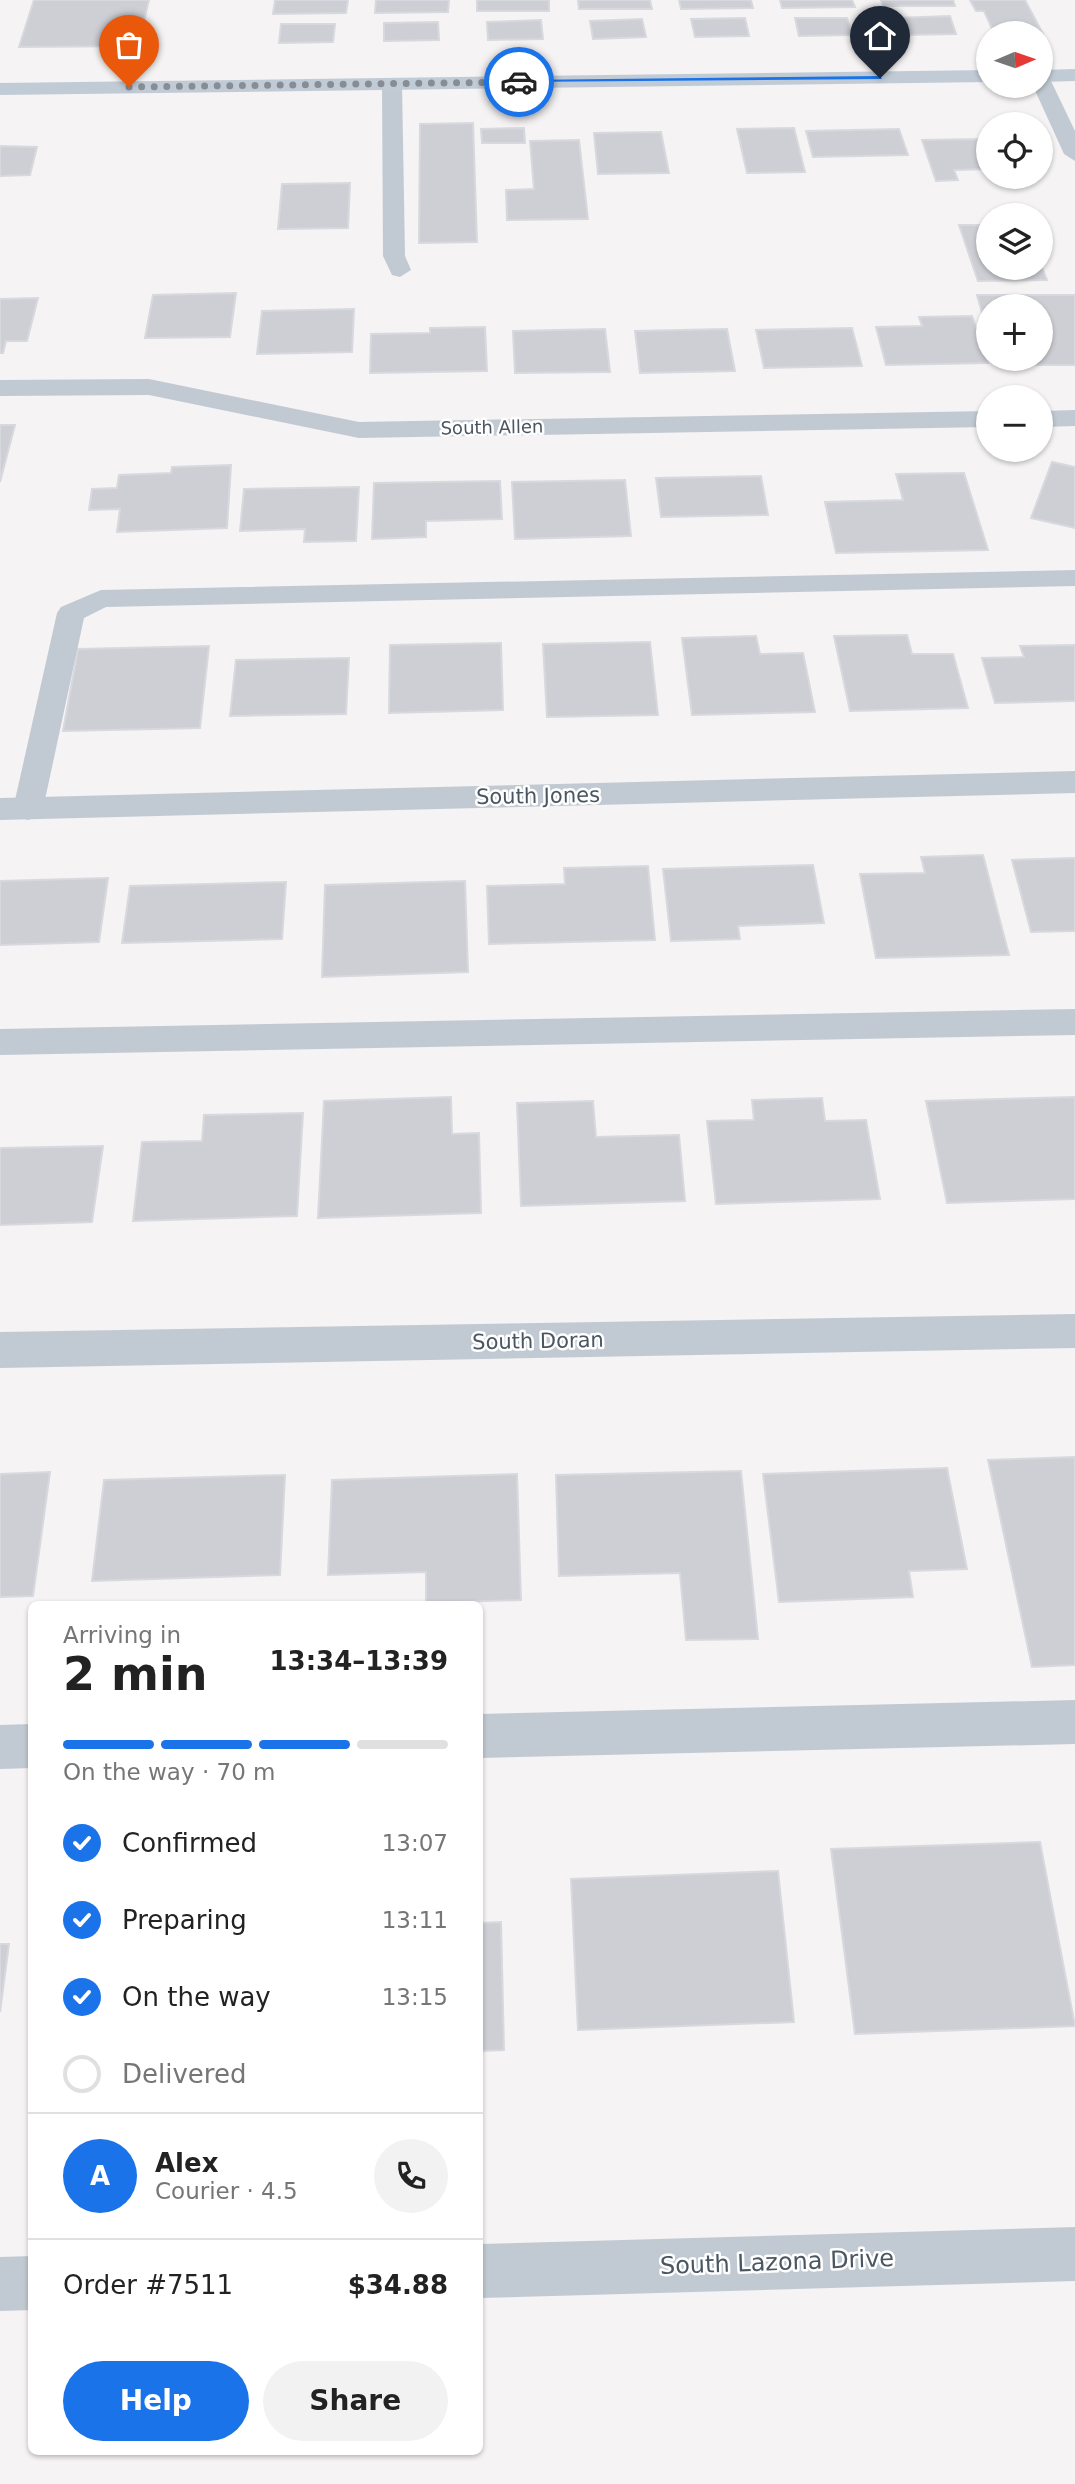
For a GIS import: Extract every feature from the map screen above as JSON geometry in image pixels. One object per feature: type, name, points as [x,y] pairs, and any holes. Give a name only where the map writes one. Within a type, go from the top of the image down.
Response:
[{"type":"main road","points":[[1054,77],[1075,75]]},
{"type":"main road","points":[[0,89],[976,76]]},
{"type":"street","points":[[1050,98],[1075,154]]},
{"type":"street","name":"South Allen","points":[[0,388],[149,387],[359,430],[976,419]]},
{"type":"street","points":[[1053,419],[1075,418]]},
{"type":"street","name":"South Jones","points":[[14,809],[1075,782]]},
{"type":"street","name":"South Doran","points":[[0,1350],[1075,1331]]},
{"type":"street","name":"South Lazona Drive","points":[[483,2271],[1075,2254]]},
{"type":"street","points":[[0,2284],[28,2283]]},
{"type":"lane","points":[[392,84],[394,256],[400,270]]},
{"type":"lane","points":[[14,809],[71,613],[101,599],[1075,578]]},
{"type":"lane","points":[[0,1042],[1075,1022]]},
{"type":"lane","points":[[483,1736],[1075,1722]]},
{"type":"lane","points":[[0,1746],[28,1746]]},
{"type":"building","points":[[34,0],[149,0],[138,46],[19,47]]},
{"type":"building","points":[[275,0],[348,0],[346,13],[273,14]]},
{"type":"building","points":[[376,0],[449,0],[448,12],[375,13]]},
{"type":"building","points":[[477,0],[549,0],[549,11],[477,11]]},
{"type":"building","points":[[578,0],[650,0],[652,9],[579,9]]},
{"type":"building","points":[[679,0],[751,0],[753,8],[681,9]]},
{"type":"building","points":[[780,0],[852,0],[855,7],[782,8]]},
{"type":"building","points":[[881,0],[953,0],[955,6],[883,6]]},
{"type":"building","points":[[970,0],[1025,0],[1036,21],[989,21],[984,11],[976,11]]},
{"type":"building","points":[[950,16],[956,34],[901,35],[896,18]]},
{"type":"building","points":[[745,18],[749,36],[695,37],[691,19]]},
{"type":"building","points":[[795,18],[847,18],[852,35],[799,36]]},
{"type":"building","points":[[642,19],[646,37],[593,39],[590,21]]},
{"type":"building","points":[[541,20],[543,39],[488,40],[487,22]]},
{"type":"building","points":[[438,22],[439,40],[384,41],[384,23]]},
{"type":"building","points":[[281,24],[335,24],[333,42],[279,43]]},
{"type":"building","points":[[473,123],[477,242],[419,243],[420,124]]},
{"type":"building","points":[[524,128],[525,143],[482,143],[481,129]]},
{"type":"building","points":[[794,128],[805,172],[747,173],[737,129]]},
{"type":"building","points":[[899,129],[908,155],[813,157],[806,131]]},
{"type":"building","points":[[661,132],[669,173],[598,174],[594,133]]},
{"type":"building","points":[[976,139],[976,169],[954,170],[958,180],[936,181],[922,140]]},
{"type":"building","points":[[579,140],[588,219],[507,220],[506,190],[534,189],[530,141]]},
{"type":"building","points":[[0,146],[37,147],[30,175],[0,176]]},
{"type":"building","points":[[350,183],[348,228],[278,229],[282,184]]},
{"type":"building","points":[[959,225],[976,225],[976,275]]},
{"type":"building","points":[[978,280],[1047,280],[978,281]]},
{"type":"building","points":[[236,293],[230,337],[145,338],[153,295]]},
{"type":"building","points":[[1053,295],[1075,295],[1075,365],[1053,365]]},
{"type":"building","points":[[38,298],[27,341],[6,341],[3,353],[0,353],[0,299]]},
{"type":"building","points":[[354,309],[352,352],[257,354],[262,311]]},
{"type":"building","points":[[972,316],[976,328],[976,363],[886,365],[876,327],[922,326],[919,317]]},
{"type":"building","points":[[485,327],[487,371],[370,373],[371,334],[430,333],[430,328]]},
{"type":"building","points":[[852,328],[862,366],[764,368],[756,330]]},
{"type":"building","points":[[605,329],[610,372],[515,373],[513,331]]},
{"type":"building","points":[[727,329],[735,371],[640,373],[635,331]]},
{"type":"building","points":[[0,425],[15,425],[0,482]]},
{"type":"building","points":[[1052,462],[1075,467],[1075,528],[1031,518]]},
{"type":"building","points":[[231,465],[227,528],[117,532],[120,509],[89,510],[92,489],[117,488],[119,475],[171,473],[172,467]]},
{"type":"building","points":[[964,473],[988,550],[836,553],[825,502],[903,500],[896,474]]},
{"type":"building","points":[[761,476],[768,515],[661,517],[656,478]]},
{"type":"building","points":[[625,480],[631,536],[515,539],[512,482]]},
{"type":"building","points":[[500,481],[502,519],[426,521],[426,537],[372,539],[374,483]]},
{"type":"building","points":[[359,487],[356,541],[304,542],[305,529],[240,531],[244,489]]},
{"type":"building","points":[[907,635],[912,654],[953,654],[968,708],[850,711],[834,636]]},
{"type":"building","points":[[756,636],[760,654],[803,653],[815,712],[692,715],[682,638]]},
{"type":"building","points":[[650,642],[658,715],[547,717],[543,644]]},
{"type":"building","points":[[501,643],[503,710],[389,713],[390,645]]},
{"type":"building","points":[[1075,645],[1075,701],[995,703],[982,658],[1024,657],[1020,646]]},
{"type":"building","points":[[209,646],[200,728],[63,731],[78,649]]},
{"type":"building","points":[[349,658],[346,714],[230,716],[236,660]]},
{"type":"building","points":[[983,855],[1009,955],[876,958],[860,874],[925,873],[921,857]]},
{"type":"building","points":[[1075,858],[1075,931],[1031,932],[1012,860]]},
{"type":"building","points":[[813,865],[824,923],[738,926],[740,939],[671,941],[663,869]]},
{"type":"building","points":[[648,866],[655,940],[489,944],[487,886],[565,884],[564,868]]},
{"type":"building","points":[[108,878],[99,942],[0,945],[0,881]]},
{"type":"building","points":[[465,881],[468,972],[322,977],[325,885]]},
{"type":"building","points":[[286,882],[282,939],[122,943],[130,886]]},
{"type":"building","points":[[451,1097],[452,1134],[479,1133],[481,1213],[318,1218],[324,1101]]},
{"type":"building","points":[[1075,1097],[1075,1199],[947,1203],[926,1101]]},
{"type":"building","points":[[822,1098],[825,1121],[866,1120],[880,1199],[716,1204],[707,1121],[754,1120],[752,1100]]},
{"type":"building","points":[[593,1101],[596,1137],[679,1135],[685,1201],[521,1206],[517,1103]]},
{"type":"building","points":[[303,1113],[297,1216],[133,1221],[142,1142],[202,1141],[204,1115]]},
{"type":"building","points":[[103,1146],[92,1222],[0,1225],[0,1148]]},
{"type":"building","points":[[1075,1457],[1075,1665],[1032,1667],[988,1460]]},
{"type":"building","points":[[947,1468],[967,1569],[909,1571],[913,1597],[779,1602],[763,1474]]},
{"type":"building","points":[[741,1471],[758,1639],[686,1640],[680,1573],[559,1576],[556,1475]]},
{"type":"building","points":[[50,1472],[33,1596],[0,1597],[0,1474]]},
{"type":"building","points":[[517,1474],[521,1600],[426,1601],[426,1572],[328,1575],[332,1480]]},
{"type":"building","points":[[285,1475],[280,1575],[92,1581],[104,1480]]},
{"type":"building","points":[[1040,1842],[1075,2026],[855,2034],[831,1849]]},
{"type":"building","points":[[778,1871],[794,2022],[578,2030],[571,1879]]},
{"type":"building","points":[[501,1922],[504,2050],[483,2051],[483,1923]]},
{"type":"building","points":[[0,1944],[9,1944],[0,2012]]},
{"type":"way so far","points":[[129,87],[519,82]]},
{"type":"route","points":[[519,82],[880,78]]}]
